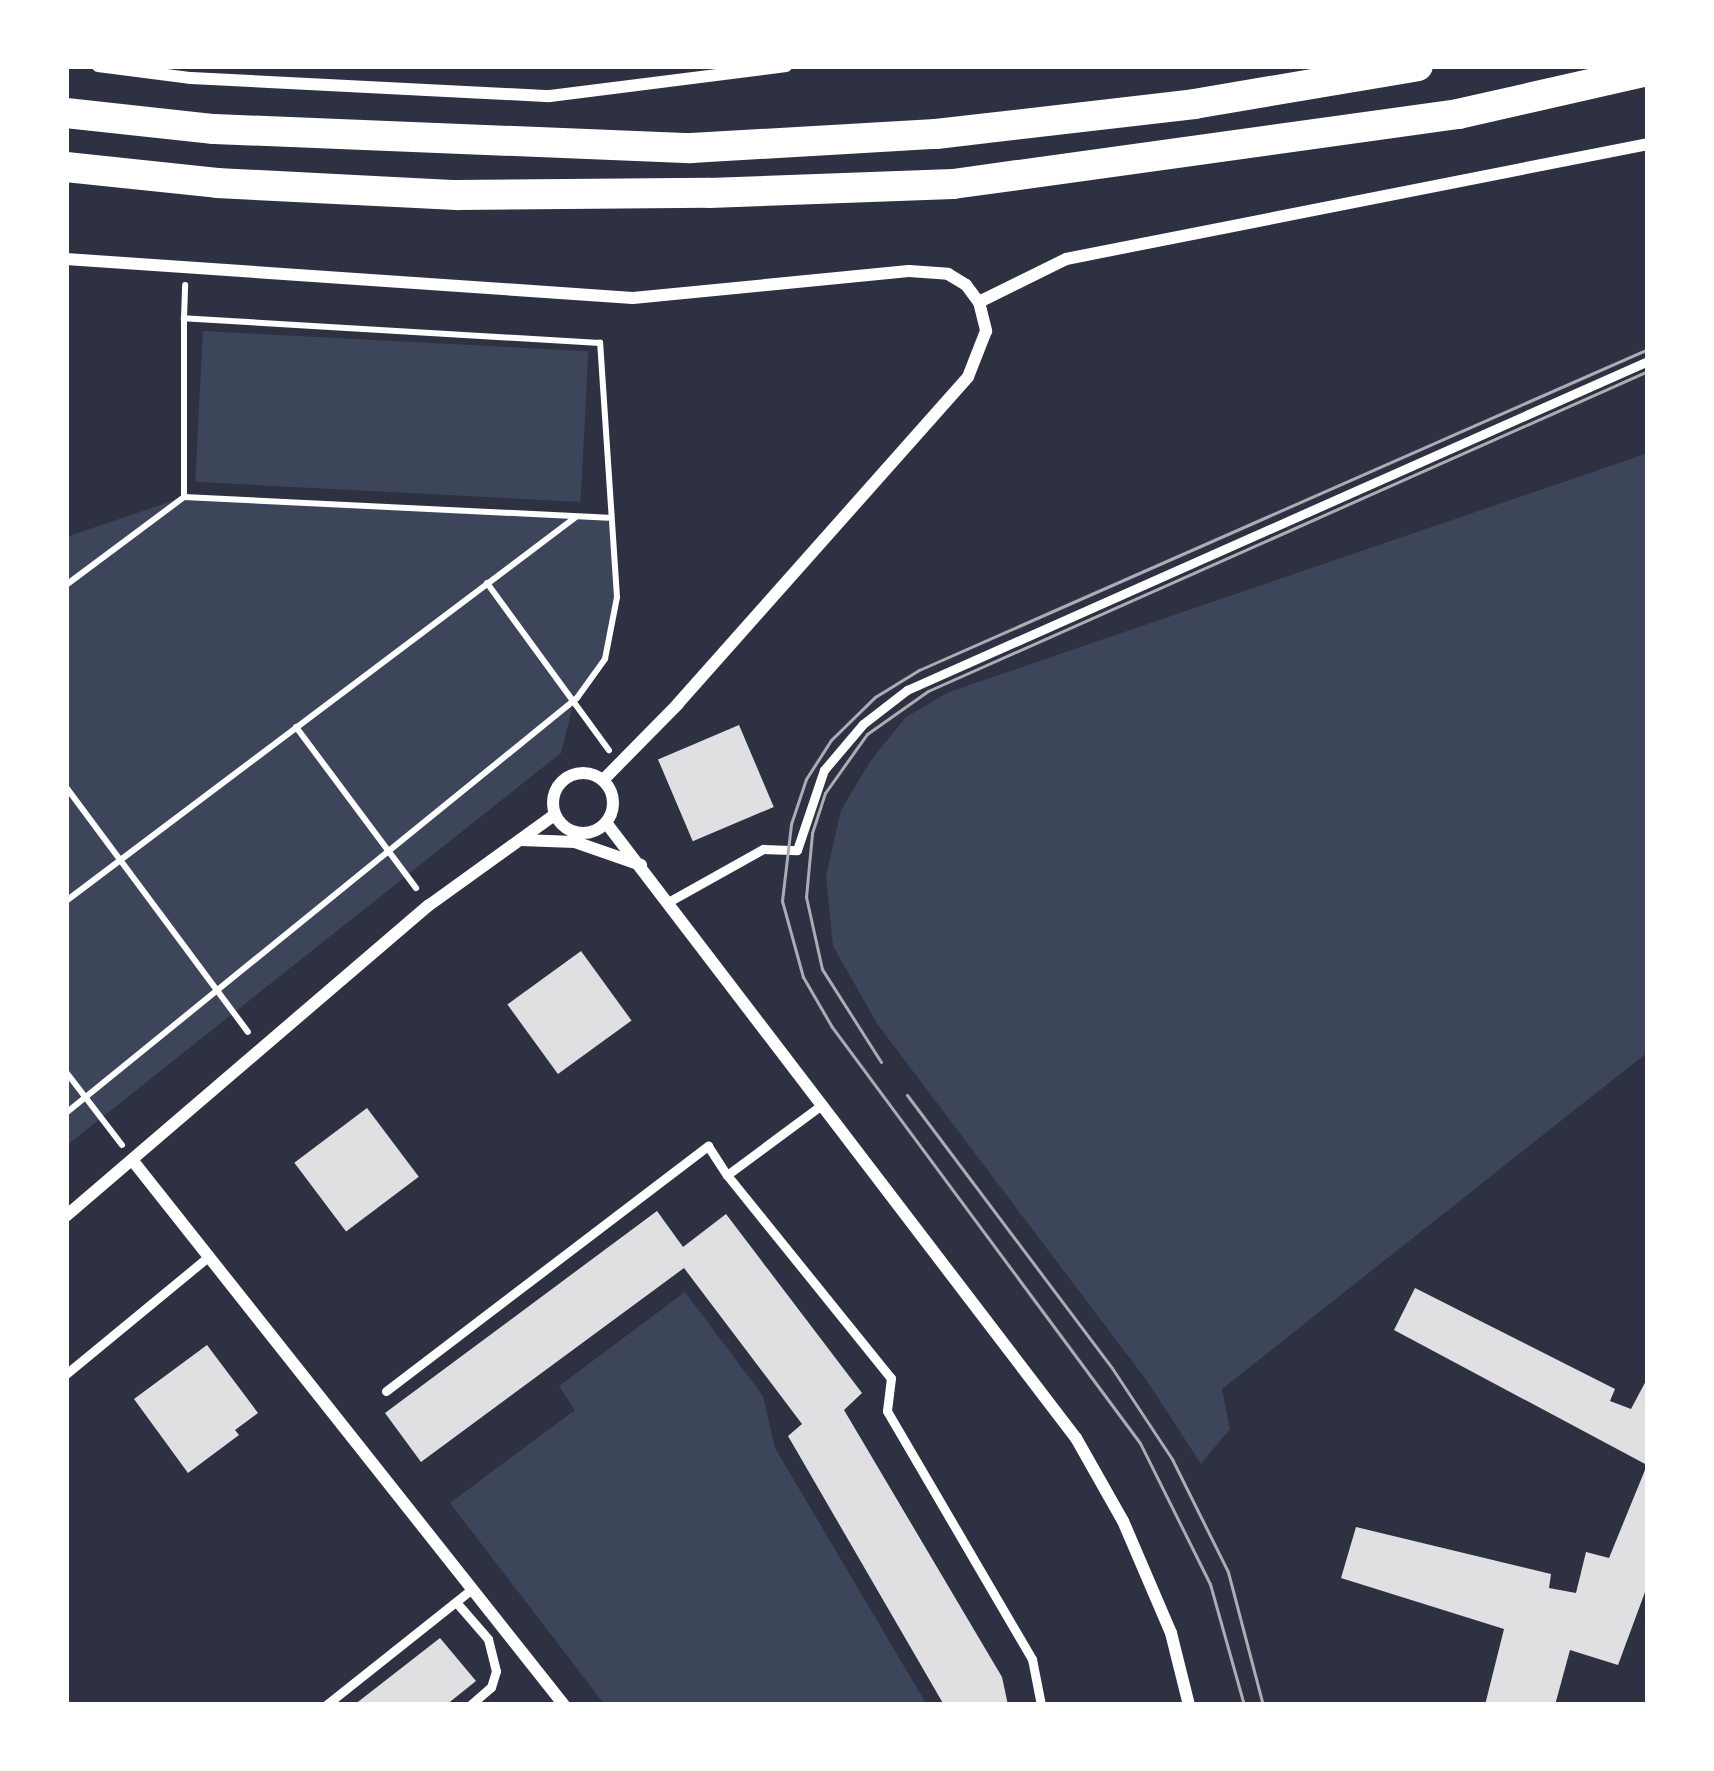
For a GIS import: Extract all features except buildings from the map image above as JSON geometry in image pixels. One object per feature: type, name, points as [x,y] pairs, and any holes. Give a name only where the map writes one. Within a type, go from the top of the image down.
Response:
[{"type":"highway","points":[[66,113],[214,129],[691,148],[936,134],[1194,104],[1418,66]]},
{"type":"highway","points":[[66,167],[217,183],[458,195],[709,194],[953,184],[1458,114],[1648,71]]},
{"type":"street","points":[[98,66],[191,78],[550,96],[786,66]]},
{"type":"street","points":[[979,302],[1066,259],[1648,144]]},
{"type":"street","points":[[66,260],[633,298],[930,271],[957,278],[979,302],[986,331],[968,377],[678,704],[603,780]]},
{"type":"street","points":[[589,772],[603,780],[612,793],[614,810],[607,824],[578,834],[554,815],[552,799],[559,784],[589,772]]},
{"type":"street","points":[[66,1216],[428,906],[554,815]]},
{"type":"street","points":[[607,824],[1076,1438],[1123,1521],[1171,1633],[1189,1705]]},
{"type":"street","points":[[519,840],[575,842],[642,865]]},
{"type":"street","points":[[133,1161],[564,1705]]},
{"type":"lane","points":[[670,901],[763,849],[797,850],[824,770],[862,724],[907,690],[1648,361]]},
{"type":"lane","points":[[727,1175],[823,1104]]},
{"type":"lane","points":[[386,1391],[708,1146],[891,1378],[887,1411],[1032,1659],[1041,1705]]},
{"type":"lane","points":[[66,1373],[209,1256]]},
{"type":"lane","points":[[326,1705],[472,1589]]},
{"type":"lane","points":[[456,1602],[488,1639],[496,1670],[491,1687],[470,1705]]},
{"type":"path","points":[[184,497],[185,268]]},
{"type":"path","points":[[66,1113],[575,699],[605,659],[617,597],[608,518],[600,343],[184,317]]},
{"type":"path","points":[[66,585],[184,497],[608,518]]},
{"type":"path","points":[[66,902],[576,517]]},
{"type":"path","points":[[487,583],[619,763]]},
{"type":"path","points":[[296,728],[428,906]]},
{"type":"path","points":[[66,787],[260,1050]]},
{"type":"path","points":[[66,1072],[133,1161]]},
{"type":"shaded area","points":[[203,331],[588,351],[581,502],[195,482]]},
{"type":"shaded area","points":[[1648,453],[1648,1052],[1222,1389],[1230,1429],[1201,1464],[1147,1381],[878,1025],[833,946],[826,876],[841,810],[871,760],[906,717],[949,692]]},
{"type":"shaded area","points":[[184,497],[608,518],[617,597],[605,659],[574,701],[561,753],[66,1146],[66,537]]},
{"type":"shaded area","points":[[685,1292],[763,1396],[775,1448],[927,1705],[605,1705],[450,1503],[575,1410],[559,1386]]},
{"type":"tram line","points":[[1244,1705],[1210,1584],[1140,1443],[832,1027],[803,977],[782,901],[791,824],[806,779],[831,740],[875,697],[919,670],[1648,349]]},
{"type":"tram line","points":[[881,1062],[822,969],[806,897],[812,833],[825,793],[867,734],[928,691],[1648,371]]},
{"type":"tram line","points":[[907,1095],[1112,1368],[1172,1459],[1228,1572],[1263,1705]]}]
